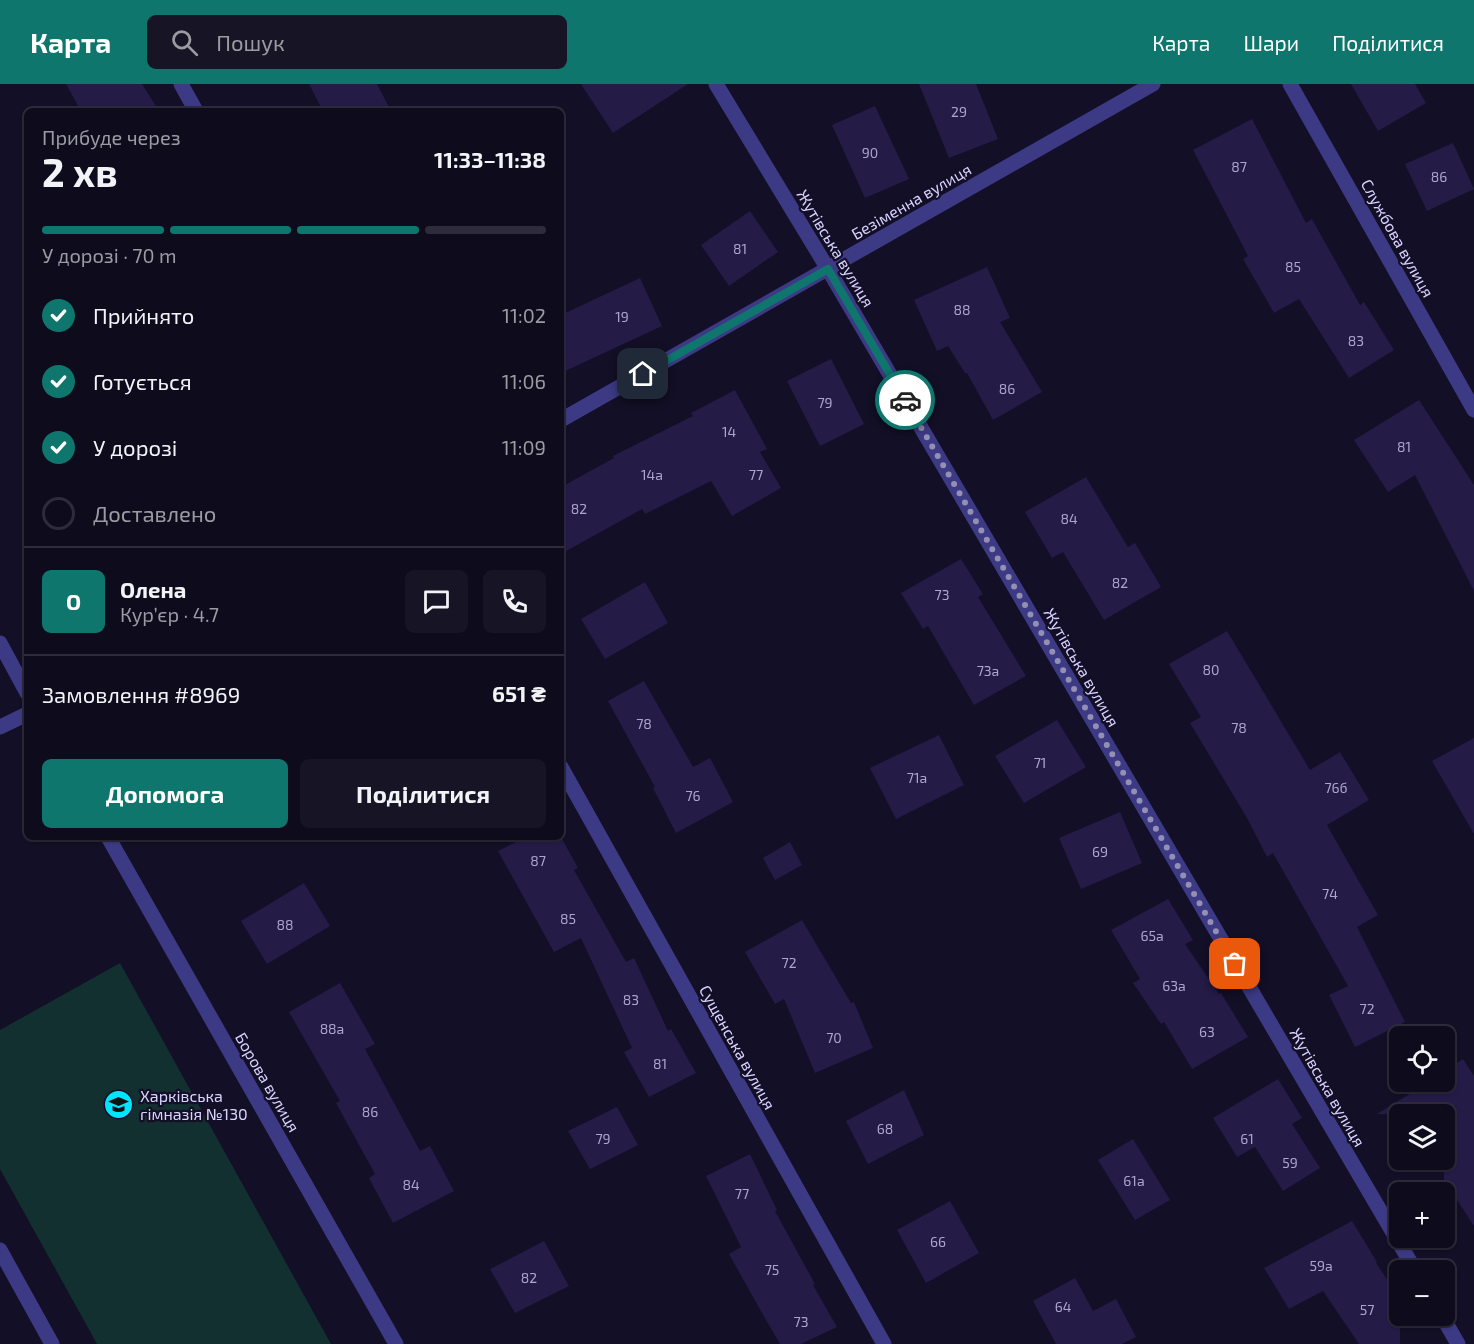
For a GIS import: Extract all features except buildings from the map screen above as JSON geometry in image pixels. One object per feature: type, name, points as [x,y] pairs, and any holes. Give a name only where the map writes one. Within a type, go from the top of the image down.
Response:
[{"type":"street","points":[[181,84],[194,108]]},
{"type":"street","name":"Жутівська вулиця","points":[[716,84],[828,269],[1409,1260]]},
{"type":"street","name":"Безіменна вулиця","points":[[564,418],[1153,84]]},
{"type":"street","name":"Службова вулиця","points":[[1290,84],[1474,410]]},
{"type":"street","points":[[0,643],[24,687]]},
{"type":"street","points":[[0,727],[24,715]]},
{"type":"street","name":"Сущенська вулиця","points":[[564,772],[884,1344]]},
{"type":"street","name":"Борова вулиця","points":[[110,840],[396,1344]]},
{"type":"street","points":[[0,1250],[52,1344]]},
{"type":"street","points":[[1448,1326],[1458,1344]]},
{"type":"green space","name":"Харківська гімназія №130","points":[[120,963],[331,1344],[97,1344],[0,1169],[0,1030]]},
{"type":"way so far","points":[[905,400],[1235,964]]},
{"type":"place","name":"Харківська гімназія №130","points":[[119,1104]]},
{"type":"route","points":[[643,374],[828,269],[905,400]]}]
